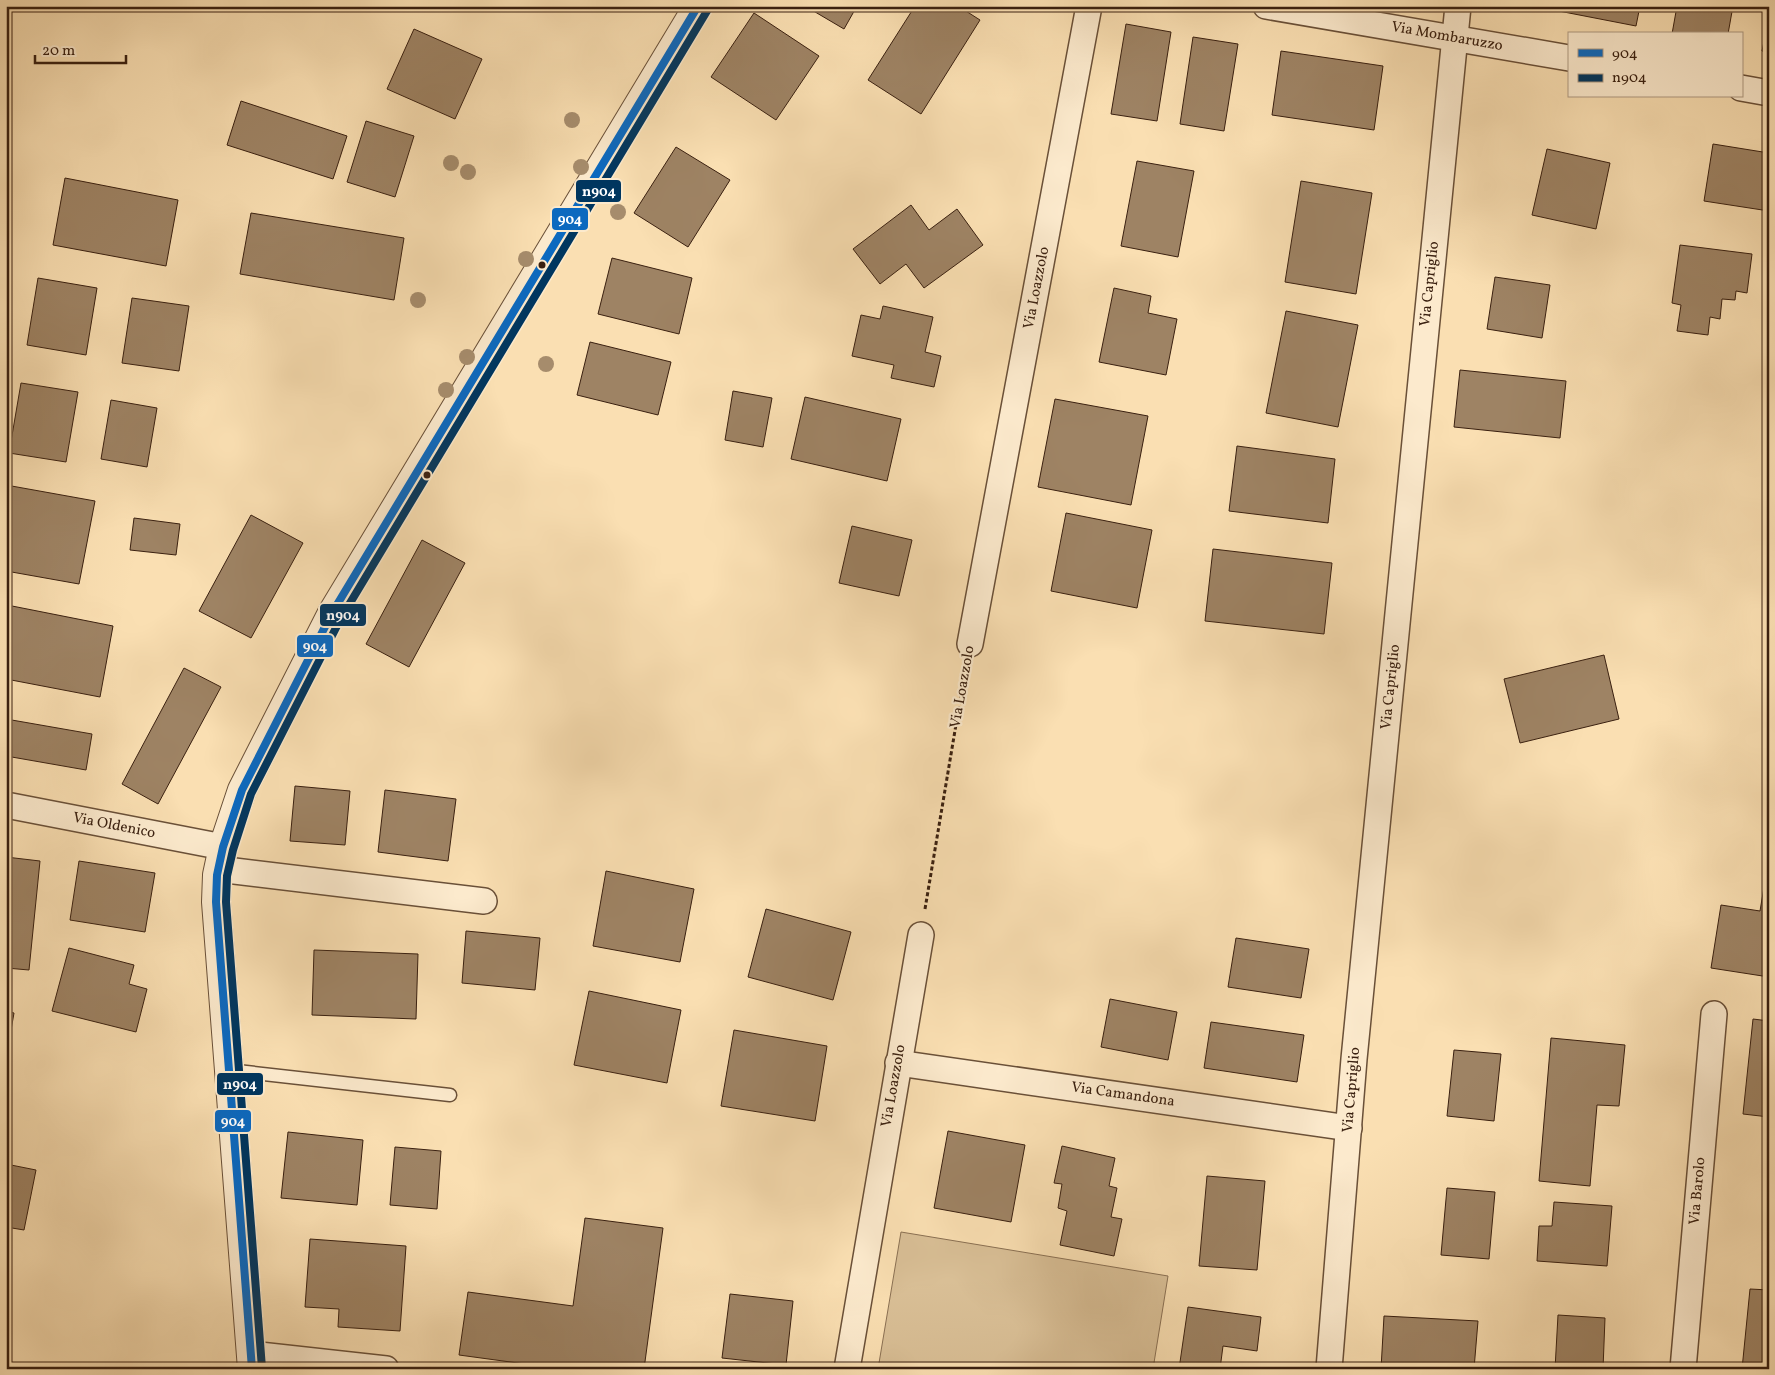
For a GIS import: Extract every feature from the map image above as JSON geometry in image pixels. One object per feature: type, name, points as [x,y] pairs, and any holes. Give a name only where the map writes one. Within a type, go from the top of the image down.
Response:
[{"type":"street","points":[[386,1369],[251,1361],[216,902],[220,858],[242,790],[332,612],[698,6]]},
{"type":"street","name":"Via Loazzolo","points":[[970,644],[1089,6]]},
{"type":"street","name":"Via Mombaruzzo","points":[[1266,6],[1568,58]]},
{"type":"street","name":"Via Capriglio","points":[[1329,1369],[1349,1128],[1458,6]]},
{"type":"street","points":[[1742,88],[1769,93]]},
{"type":"street","name":"Via Oldenico","points":[[6,805],[220,858],[484,901]]},
{"type":"street","name":"Via Loazzolo","points":[[847,1369],[920,935]]},
{"type":"street","name":"Via Barolo","points":[[1683,1369],[1714,1014]]},
{"type":"street","name":"Via Camandona","points":[[898,1063],[1349,1128]]},
{"type":"lane","points":[[228,1070],[450,1095]]},
{"type":"path","name":"Via Loazzolo","points":[[920,935],[970,644]]},
{"type":"shaded area","points":[[901,1232],[1168,1276],[1153,1369],[878,1369]]},
{"type":"building","points":[[805,6],[857,6],[844,29]]},
{"type":"building","points":[[915,6],[958,6],[980,20],[921,114],[868,80]]},
{"type":"building","points":[[1533,6],[1640,6],[1636,26]]},
{"type":"building","points":[[1677,6],[1733,6],[1728,32],[1672,32]]},
{"type":"building","points":[[754,13],[819,56],[776,120],[711,77]]},
{"type":"building","points":[[1769,17],[1769,53],[1762,51]]},
{"type":"building","points":[[1126,24],[1171,32],[1157,121],[1111,114]]},
{"type":"building","points":[[414,29],[482,59],[455,119],[387,89]]},
{"type":"building","points":[[1193,37],[1238,44],[1224,131],[1180,124]]},
{"type":"building","points":[[1281,51],[1383,66],[1374,130],[1272,115]]},
{"type":"building","points":[[241,101],[347,136],[333,179],[227,145]]},
{"type":"building","points":[[366,121],[414,136],[395,197],[347,182]]},
{"type":"building","points":[[1713,144],[1769,153],[1769,211],[1704,201]]},
{"type":"building","points":[[676,147],[730,180],[688,247],[634,213]]},
{"type":"building","points":[[1547,149],[1610,163],[1596,229],[1532,215]]},
{"type":"building","points":[[1137,161],[1194,171],[1178,257],[1121,246]]},
{"type":"building","points":[[65,178],[178,200],[166,266],[53,245]]},
{"type":"building","points":[[1301,181],[1372,193],[1356,294],[1285,282]]},
{"type":"building","points":[[911,205],[929,230],[957,209],[983,245],[924,288],[906,264],[880,284],[853,249]]},
{"type":"building","points":[[251,213],[404,238],[394,300],[240,274]]},
{"type":"building","points":[[1680,245],[1752,254],[1747,293],[1736,291],[1735,300],[1722,299],[1720,319],[1710,317],[1708,335],[1677,331],[1681,305],[1672,303]]},
{"type":"building","points":[[612,258],[692,278],[679,334],[598,314]]},
{"type":"building","points":[[1495,277],[1550,285],[1542,338],[1487,329]]},
{"type":"building","points":[[38,278],[97,288],[86,355],[27,345]]},
{"type":"building","points":[[1114,288],[1151,296],[1148,313],[1177,319],[1166,375],[1099,362]]},
{"type":"building","points":[[132,298],[189,306],[179,371],[122,363]]},
{"type":"building","points":[[883,306],[933,317],[925,352],[941,356],[934,387],[891,378],[894,365],[852,356],[861,315],[880,319]]},
{"type":"building","points":[[1286,311],[1358,325],[1338,427],[1266,413]]},
{"type":"building","points":[[590,342],[671,362],[658,415],[577,395]]},
{"type":"building","points":[[1460,370],[1566,381],[1560,438],[1454,427]]},
{"type":"building","points":[[21,383],[78,392],[66,462],[9,453]]},
{"type":"building","points":[[733,391],[772,398],[763,447],[725,440]]},
{"type":"building","points":[[805,397],[901,419],[887,481],[791,459]]},
{"type":"building","points":[[1055,399],[1148,416],[1131,505],[1038,487]]},
{"type":"building","points":[[111,400],[157,408],[147,467],[101,459]]},
{"type":"building","points":[[1237,446],[1335,459],[1328,523],[1229,511]]},
{"type":"building","points":[[6,485],[95,501],[79,584],[6,571]]},
{"type":"building","points":[[1066,513],[1152,530],[1137,608],[1051,591]]},
{"type":"building","points":[[251,515],[303,543],[251,638],[199,611]]},
{"type":"building","points":[[134,518],[180,524],[176,555],[130,550]]},
{"type":"building","points":[[852,526],[912,540],[899,596],[839,583]]},
{"type":"building","points":[[422,540],[465,563],[409,667],[366,644]]},
{"type":"building","points":[[1213,549],[1332,563],[1324,634],[1205,621]]},
{"type":"building","points":[[7,605],[113,626],[100,697],[6,679]]},
{"type":"building","points":[[1604,655],[1619,719],[1520,743],[1504,679]]},
{"type":"building","points":[[184,668],[221,687],[158,804],[122,784]]},
{"type":"building","points":[[6,719],[92,734],[86,770],[6,756]]},
{"type":"building","points":[[295,786],[350,791],[345,845],[290,841]]},
{"type":"building","points":[[385,790],[456,799],[448,861],[378,852]]},
{"type":"building","points":[[6,857],[40,861],[29,970],[6,968]]},
{"type":"building","points":[[79,861],[155,873],[145,932],[70,920]]},
{"type":"building","points":[[1768,863],[1769,977],[1711,968],[1721,905],[1760,911]]},
{"type":"building","points":[[606,871],[694,889],[680,962],[593,946]]},
{"type":"building","points":[[766,909],[851,932],[833,1000],[748,977]]},
{"type":"building","points":[[466,931],[540,938],[535,990],[462,983]]},
{"type":"building","points":[[1236,938],[1309,949],[1301,998],[1228,987]]},
{"type":"building","points":[[69,948],[134,965],[129,984],[147,989],[136,1032],[52,1011]]},
{"type":"building","points":[[314,950],[418,954],[416,1019],[312,1015]]},
{"type":"building","points":[[589,991],[681,1010],[667,1083],[574,1065]]},
{"type":"building","points":[[1110,999],[1177,1012],[1168,1060],[1101,1047]]},
{"type":"building","points":[[6,1011],[14,1013],[6,1059]]},
{"type":"building","points":[[1753,1019],[1769,1021],[1769,1117],[1743,1114]]},
{"type":"building","points":[[1211,1022],[1304,1035],[1297,1082],[1204,1068]]},
{"type":"building","points":[[734,1030],[827,1046],[815,1121],[721,1106]]},
{"type":"building","points":[[1551,1038],[1625,1045],[1619,1106],[1597,1105],[1590,1186],[1539,1181]]},
{"type":"building","points":[[1454,1050],[1501,1054],[1494,1121],[1447,1116]]},
{"type":"building","points":[[948,1131],[1025,1145],[1011,1222],[934,1208]]},
{"type":"building","points":[[288,1132],[363,1140],[357,1205],[281,1198]]},
{"type":"building","points":[[1062,1146],[1115,1158],[1109,1186],[1117,1188],[1111,1217],[1122,1219],[1114,1256],[1060,1245],[1067,1211],[1058,1208],[1062,1184],[1054,1183]]},
{"type":"building","points":[[395,1147],[441,1151],[437,1209],[390,1205]]},
{"type":"building","points":[[6,1164],[36,1170],[24,1230],[6,1227]]},
{"type":"building","points":[[1207,1176],[1265,1181],[1257,1270],[1199,1266]]},
{"type":"building","points":[[1447,1188],[1495,1192],[1489,1259],[1441,1255]]},
{"type":"building","points":[[1554,1202],[1612,1206],[1607,1266],[1537,1261],[1539,1226],[1552,1226]]},
{"type":"building","points":[[585,1218],[663,1228],[644,1369],[562,1369],[459,1355],[468,1292],[573,1306]]},
{"type":"building","points":[[310,1239],[406,1246],[400,1331],[338,1327],[339,1309],[305,1307]]},
{"type":"building","points":[[1750,1289],[1769,1290],[1769,1369],[1742,1369]]},
{"type":"building","points":[[730,1294],[793,1301],[786,1365],[722,1358]]},
{"type":"building","points":[[1188,1307],[1261,1317],[1257,1351],[1223,1346],[1220,1369],[1179,1369]]},
{"type":"building","points":[[1558,1315],[1605,1318],[1603,1369],[1555,1369]]},
{"type":"building","points":[[1384,1316],[1478,1321],[1474,1369],[1381,1369]]},
{"type":"transit line","name":"904","points":[[252,1369],[216,902],[217,875],[223,847],[242,790],[332,613],[698,6]]},
{"type":"transit line","name":"n904","points":[[262,1368],[226,902],[227,876],[233,850],[251,794],[341,618],[707,11]]}]
